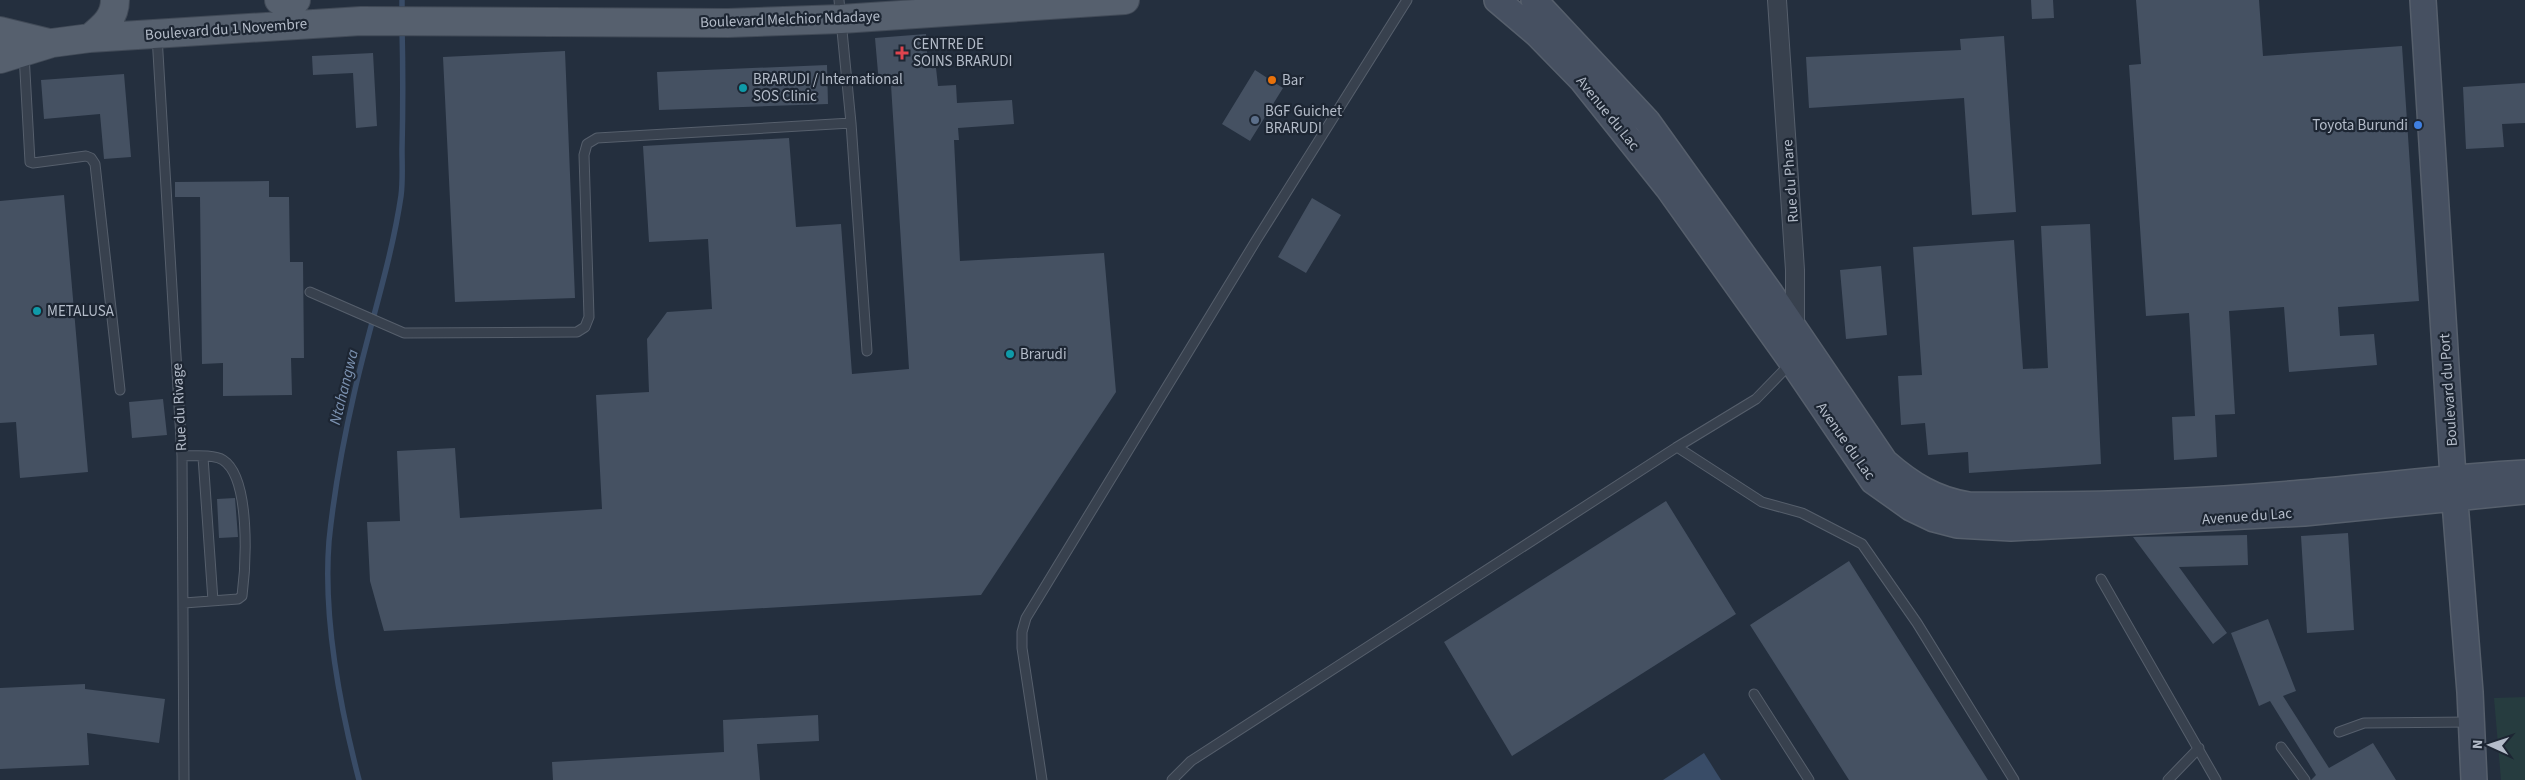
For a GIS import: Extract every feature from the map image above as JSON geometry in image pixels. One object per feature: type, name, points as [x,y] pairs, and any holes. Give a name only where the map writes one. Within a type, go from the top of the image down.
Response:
[{"type":"main road","points":[[90,38],[108,23],[115,6],[115,0]]},
{"type":"main road","name":"Boulevard du 1 Novembre","points":[[279,0],[296,0]]},
{"type":"main road","name":"Boulevard Melchior Ndadaye","points":[[456,20],[728,23],[840,9],[1125,0]]},
{"type":"main road","name":"Avenue du Lac","points":[[1497,0],[1537,34],[1582,80],[1668,188],[1792,362],[1873,481],[1904,504],[1934,519],[1980,528],[2142,512]]},
{"type":"main road","name":"Avenue du Lac","points":[[1534,0],[1647,121],[1885,462],[1906,481],[1930,494],[1947,502],[1969,505],[2142,512],[2304,513],[2525,473]]},
{"type":"main road","name":"Boulevard du Port","points":[[2423,0],[2474,780]]},
{"type":"main road","name":"Boulevard du 1 Novembre","points":[[12,55],[52,44],[90,38],[361,21],[456,20]]},
{"type":"main road","points":[[0,31],[52,44]]},
{"type":"main road","name":"Avenue du Lac","points":[[2454,487],[2525,491]]},
{"type":"street","name":"Rue du Phare","points":[[1777,0],[1794,250],[1795,332],[1792,362]]},
{"type":"lane","points":[[1042,780],[1022,648],[1022,632],[1026,618],[1256,239],[1407,0]]},
{"type":"lane","points":[[840,9],[867,351]]},
{"type":"lane","name":"Rue du Rivage","points":[[157,34],[182,456],[184,780]]},
{"type":"lane","points":[[12,55],[30,162],[33,164],[86,156],[92,158],[95,164],[120,390]]},
{"type":"lane","points":[[310,292],[404,334],[578,332],[584,327],[589,317],[584,155],[587,144],[592,140],[850,123]]},
{"type":"lane","points":[[1172,780],[1191,761],[1677,447],[1756,399],[1792,362]]},
{"type":"lane","points":[[1677,447],[1762,502],[1802,513],[1862,544],[1917,623],[2014,780]]},
{"type":"lane","points":[[182,456],[222,458],[233,468],[243,506],[244,577],[242,596],[238,599],[184,603]]},
{"type":"lane","points":[[203,457],[213,601]]},
{"type":"lane","points":[[2101,578],[2216,780]]},
{"type":"lane","points":[[1754,694],[1809,780]]},
{"type":"lane","points":[[2339,732],[2364,723],[2471,722]]},
{"type":"lane","points":[[2281,747],[2305,780]]},
{"type":"lane","points":[[2168,780],[2198,748]]},
{"type":"green space","points":[[2525,697],[2525,780],[2501,780],[2494,698]]},
{"type":"water","points":[[1704,753],[1721,780],[1663,780]]},
{"type":"building","points":[[2031,0],[2053,0],[2054,18],[2032,19]]},
{"type":"building","points":[[2136,0],[2259,0],[2263,56],[2402,46],[2419,301],[2338,307],[2340,336],[2374,334],[2377,365],[2289,372],[2284,307],[2229,311],[2235,414],[2215,415],[2217,457],[2174,460],[2172,417],[2195,416],[2189,313],[2146,316],[2129,65],[2141,64]]},
{"type":"building","name":"Brarudi","points":[[926,34],[928,68],[936,68],[938,86],[956,85],[957,103],[1012,100],[1014,124],[958,128],[959,140],[954,140],[960,261],[1104,253],[1116,392],[981,595],[384,631],[370,581],[367,522],[400,521],[397,451],[455,448],[460,518],[602,509],[596,395],[649,392],[647,339],[667,312],[712,309],[708,239],[649,242],[643,146],[789,138],[796,227],[841,224],[852,374],[909,369],[891,85],[879,84],[875,38]]},
{"type":"building","points":[[2004,36],[2016,212],[1972,215],[1964,98],[1809,108],[1806,57],[1961,50],[1960,39]]},
{"type":"building","points":[[565,51],[575,298],[455,302],[443,57]]},
{"type":"building","points":[[373,53],[377,126],[356,128],[353,73],[313,75],[312,56]]},
{"type":"building","name":"BRARUDI / International SOS Clinic","points":[[827,65],[828,104],[659,110],[657,72]]},
{"type":"building","points":[[1255,70],[1283,88],[1250,141],[1222,124]]},
{"type":"building","points":[[124,74],[131,157],[104,159],[100,114],[44,119],[41,80]]},
{"type":"building","points":[[2525,83],[2525,123],[2502,124],[2504,147],[2466,149],[2463,87]]},
{"type":"building","points":[[269,181],[269,197],[289,197],[290,262],[303,262],[304,358],[291,358],[292,395],[223,396],[223,363],[202,364],[200,197],[175,197],[175,182]]},
{"type":"building","name":"METALUSA","points":[[64,195],[88,472],[20,478],[16,422],[0,423],[0,201]]},
{"type":"building","points":[[1312,198],[1341,215],[1306,273],[1278,257]]},
{"type":"building","points":[[2090,224],[2101,464],[1969,473],[1968,452],[1928,455],[1925,423],[1901,425],[1898,376],[1922,375],[1913,247],[2014,240],[2023,369],[2048,368],[2041,226]]},
{"type":"building","points":[[1881,266],[1887,335],[1846,339],[1840,270]]},
{"type":"building","points":[[163,399],[167,435],[132,438],[129,402]]},
{"type":"building","points":[[235,498],[238,537],[219,538],[217,499]]},
{"type":"building","points":[[1666,501],[1736,614],[1512,756],[1444,642]]},
{"type":"building","points":[[2348,533],[2354,630],[2307,633],[2301,536]]},
{"type":"building","points":[[2247,535],[2248,565],[2179,567],[2227,633],[2213,644],[2133,537]]},
{"type":"building","points":[[1849,561],[1988,780],[1849,780],[1750,625]]},
{"type":"building","points":[[2268,619],[2296,691],[2283,696],[2329,768],[2373,743],[2396,780],[2311,780],[2316,775],[2270,701],[2259,706],[2231,633]]},
{"type":"building","points":[[85,684],[85,689],[165,699],[159,743],[87,733],[89,765],[0,769],[0,688]]},
{"type":"building","points":[[818,715],[819,741],[757,744],[760,780],[553,780],[552,762],[724,752],[723,720]]},
{"type":"waterway","name":"Ntahangwa","points":[[402,0],[402,13]]},
{"type":"waterway","name":"Ntahangwa","points":[[359,780],[345,723],[331,631],[328,600],[329,541],[346,430],[392,246],[401,196],[402,27]]},
{"type":"place","name":"CENTRE DE SOINS BRARUDI","points":[[902,53]]},
{"type":"place","name":"Bar","points":[[1272,80]]},
{"type":"place","name":"BRARUDI / International SOS Clinic","points":[[743,88]]},
{"type":"place","name":"BGF Guichet BRARUDI","points":[[1255,120]]},
{"type":"place","name":"Toyota Burundi","points":[[2418,125]]},
{"type":"place","name":"METALUSA","points":[[37,311]]},
{"type":"place","name":"Brarudi","points":[[1010,354]]}]
